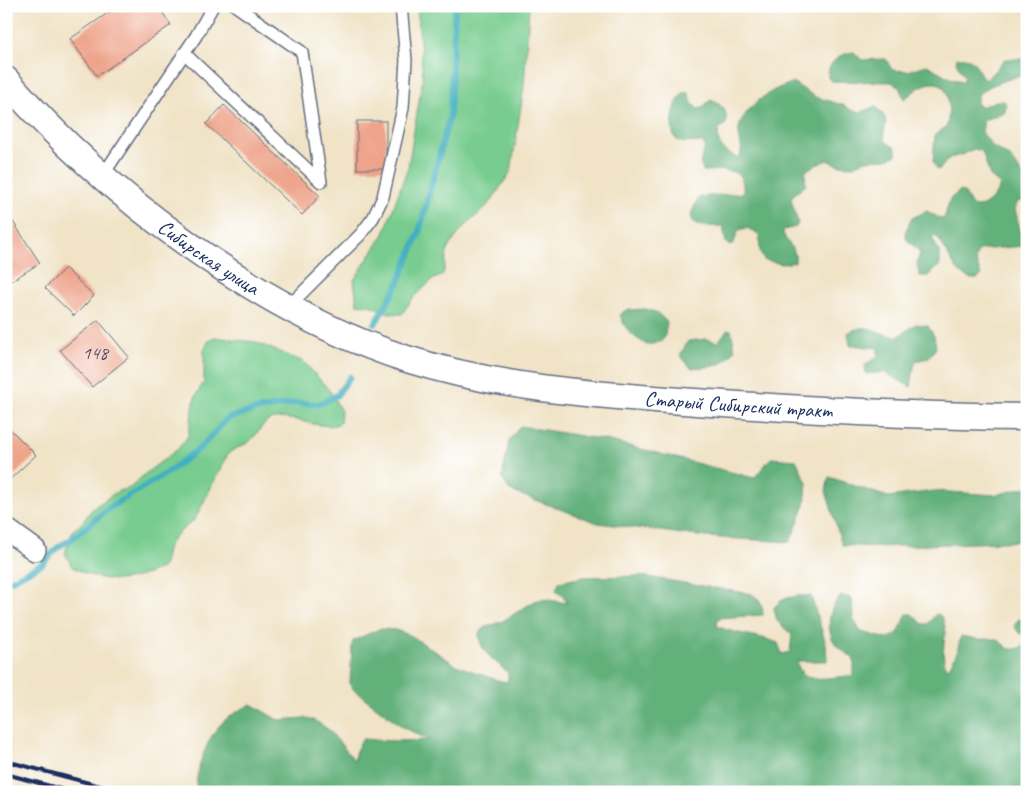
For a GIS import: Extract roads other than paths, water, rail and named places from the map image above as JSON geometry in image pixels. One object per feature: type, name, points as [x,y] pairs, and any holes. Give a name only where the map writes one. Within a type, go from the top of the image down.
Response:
[{"type":"street","name":"Сибирская улица","points":[[6,80],[66,144],[152,217],[215,263],[314,322],[407,359],[451,370]]},
{"type":"street","name":"Старый Сибирский тракт","points":[[451,370],[513,384],[581,394],[854,412],[1027,417]]},
{"type":"street","points":[[6,529],[35,550]]},
{"type":"lane","points":[[103,175],[184,54],[213,6]]},
{"type":"lane","points":[[184,54],[321,182],[302,52],[236,6]]},
{"type":"lane","points":[[288,307],[360,235],[373,218],[384,197],[402,108],[406,60],[401,6]]},
{"type":"waterway","points":[[375,324],[398,284],[419,233],[450,114],[455,6]]},
{"type":"waterway","points":[[6,583],[42,564],[59,546],[69,541],[109,508],[168,472],[201,447],[228,418],[256,410],[295,403],[319,404],[337,395],[350,377]]},
{"type":"railway","points":[[6,761],[123,792]]},
{"type":"railway","points":[[6,774],[72,792]]}]
